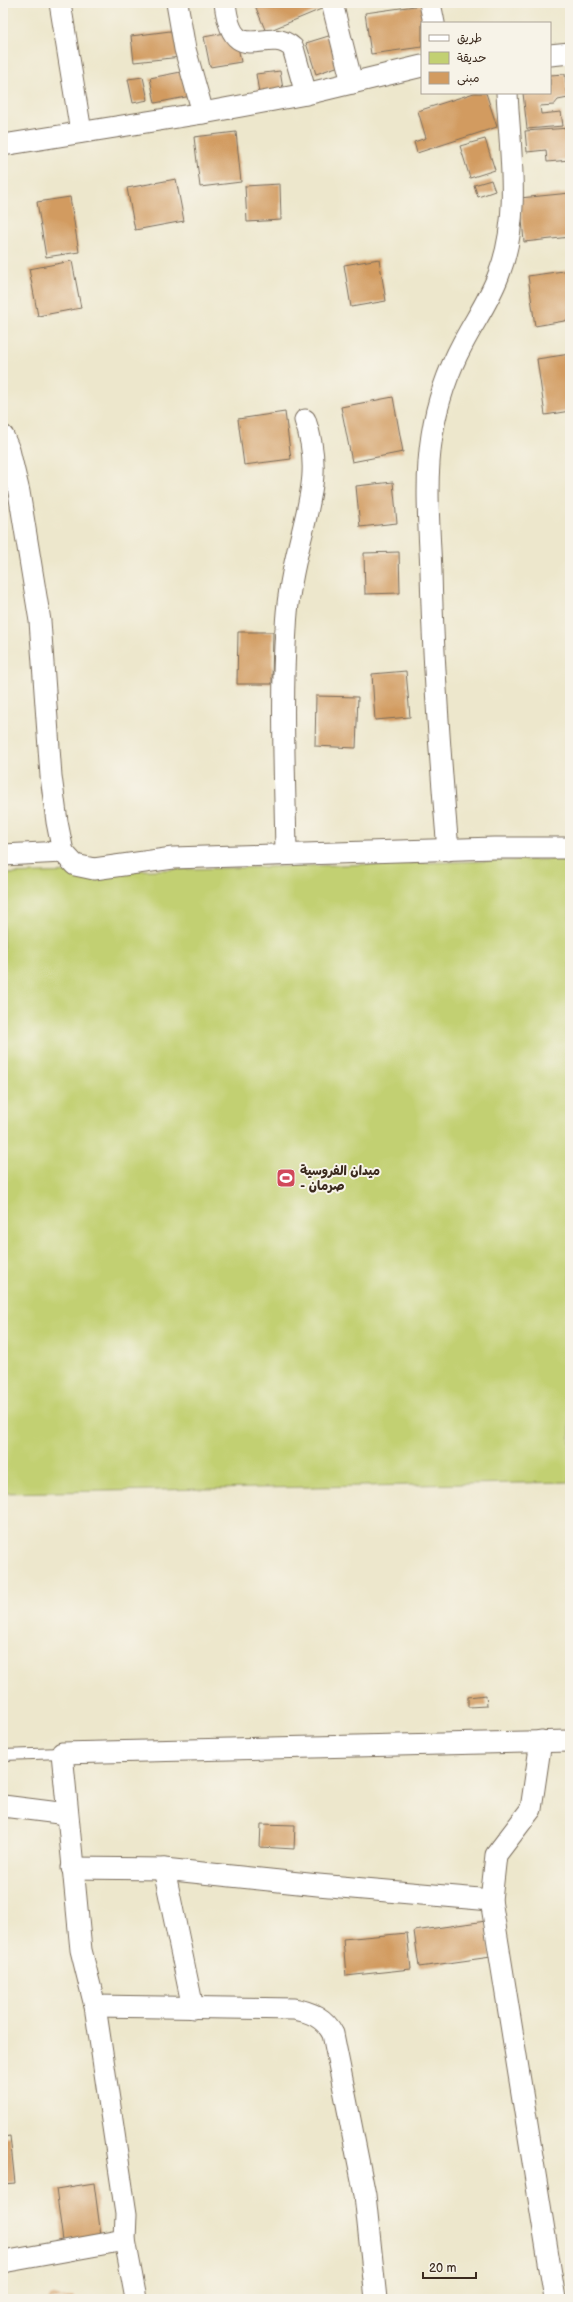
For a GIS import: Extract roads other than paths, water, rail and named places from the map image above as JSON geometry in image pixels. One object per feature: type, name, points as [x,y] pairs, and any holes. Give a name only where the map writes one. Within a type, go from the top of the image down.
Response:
[{"type":"street","points":[[60,3],[81,132]]},
{"type":"street","points":[[176,3],[188,61],[203,113]]},
{"type":"street","points":[[225,3],[228,24],[231,30],[241,40],[255,42],[280,41],[293,48],[306,94]]},
{"type":"street","points":[[332,3],[352,83]]},
{"type":"street","points":[[430,3],[434,22]]},
{"type":"street","points":[[551,55],[570,53]]},
{"type":"street","points":[[3,145],[203,113],[306,94],[421,66]]},
{"type":"street","points":[[448,850],[437,720],[431,569],[429,458],[432,433],[444,386],[463,343],[493,291],[506,255],[510,236],[512,198],[507,94]]},
{"type":"street","points":[[286,854],[284,685],[286,626],[292,579],[312,496],[315,470],[312,437],[306,420]]},
{"type":"street","points":[[3,436],[9,450],[19,492],[35,588],[43,654],[51,776],[64,852],[75,865],[94,869],[173,858],[494,848],[570,848]]},
{"type":"street","points":[[3,855],[64,852]]},
{"type":"street","points":[[541,1741],[531,1809],[496,1855],[491,1900],[555,2299]]},
{"type":"street","points":[[136,2299],[125,2240],[126,2214],[95,2006],[82,1950],[72,1868],[62,1753],[570,1741]]},
{"type":"street","points":[[3,1806],[67,1814]]},
{"type":"street","points":[[72,1868],[164,1869],[318,1885],[491,1900]]},
{"type":"street","points":[[164,1869],[193,2008]]},
{"type":"street","points":[[95,2006],[294,2009],[310,2012],[329,2025],[333,2034],[365,2195],[376,2299]]},
{"type":"street","points":[[3,2262],[125,2240]]},
{"type":"lane","points":[[3,1756],[62,1753]]},
{"type":"place","name":"ميدان الفروسية - صرمان","points":[[286,1178]]}]
